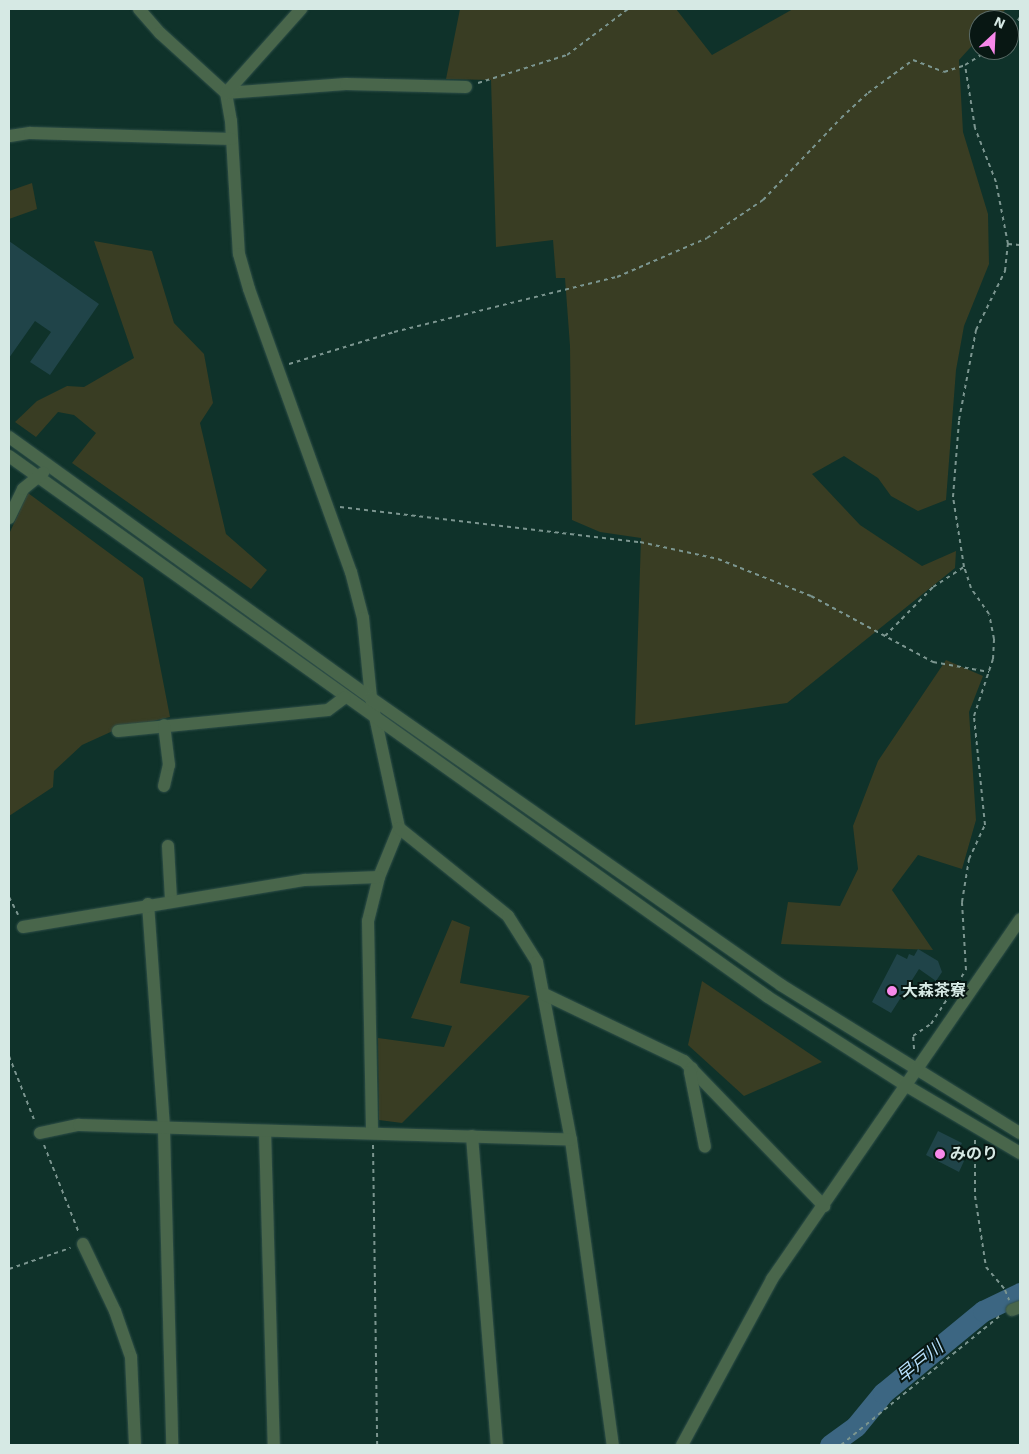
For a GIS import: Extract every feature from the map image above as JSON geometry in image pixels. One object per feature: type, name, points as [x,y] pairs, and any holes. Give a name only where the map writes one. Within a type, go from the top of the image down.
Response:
[{"type":"street","points":[[139,9],[160,33],[226,93],[232,139],[239,254],[363,618],[371,698],[399,828],[378,877],[368,921],[372,1133]]},
{"type":"street","points":[[226,93],[301,9]]},
{"type":"street","points":[[226,93],[346,84],[466,86]]},
{"type":"street","points":[[10,136],[30,133],[232,139]]},
{"type":"street","points":[[9,437],[371,698],[772,979],[916,1071],[1020,1133]]},
{"type":"street","points":[[9,456],[345,698],[768,997],[975,1129],[1020,1154]]},
{"type":"street","points":[[9,518],[23,489],[37,476],[52,468]]},
{"type":"street","points":[[118,731],[328,710],[345,698]]},
{"type":"street","points":[[164,726],[169,765],[164,786]]},
{"type":"street","points":[[399,828],[508,916],[537,962],[571,1140],[613,1445]]},
{"type":"street","points":[[168,846],[171,900]]},
{"type":"street","points":[[24,928],[171,900],[305,880],[378,877]]},
{"type":"street","points":[[148,904],[164,1129],[172,1445]]},
{"type":"street","points":[[682,1445],[772,1279],[1020,919]]},
{"type":"street","points":[[544,994],[684,1060],[775,1158],[824,1206]]},
{"type":"street","points":[[692,1068],[690,1072],[705,1147]]},
{"type":"street","points":[[40,1133],[79,1125],[571,1140]]},
{"type":"street","points":[[265,1131],[274,1445]]},
{"type":"street","points":[[472,1136],[497,1445]]},
{"type":"street","points":[[83,1244],[115,1311],[131,1357],[135,1445]]},
{"type":"path","points":[[466,86],[567,55],[628,9]]},
{"type":"path","points":[[277,368],[394,332],[617,277],[689,246],[707,238],[763,200],[861,99],[913,60],[944,72],[965,65],[973,60]]},
{"type":"path","points":[[916,1071],[913,1036],[931,1024],[966,970],[962,902],[969,859],[985,825],[974,716],[989,672],[994,639],[989,614],[971,588],[964,567],[953,497],[959,420],[976,330],[1005,271],[1008,244],[996,182],[975,128],[965,65]]},
{"type":"path","points":[[1008,244],[1020,245]]},
{"type":"path","points":[[326,505],[630,541],[718,559],[811,596],[933,662],[989,672]]},
{"type":"path","points":[[885,636],[933,587],[964,567]]},
{"type":"path","points":[[9,897],[24,928]]},
{"type":"path","points":[[9,1056],[83,1244],[9,1269]]},
{"type":"path","points":[[975,1129],[975,1196],[986,1267],[1005,1290]]},
{"type":"path","points":[[372,1133],[377,1445]]},
{"type":"path","points":[[841,1445],[992,1320],[1016,1308]]},
{"type":"green space","points":[[460,9],[676,9],[712,55],[793,9],[1006,9],[969,10],[969,49],[959,60],[963,132],[988,214],[989,264],[964,326],[956,370],[946,500],[918,511],[891,496],[878,478],[844,456],[812,474],[860,525],[922,566],[956,551],[955,568],[787,703],[635,725],[641,538],[600,532],[572,520],[570,346],[565,278],[556,278],[553,240],[496,247],[491,80],[446,79]]},
{"type":"green space","points":[[32,183],[37,209],[9,219],[9,191]]},
{"type":"green space","points":[[94,241],[152,251],[174,323],[204,354],[213,403],[200,423],[226,534],[267,570],[251,589],[72,463],[96,433],[74,415],[58,412],[36,437],[15,422],[37,401],[67,386],[84,387],[134,358]]},
{"type":"green space","points":[[28,493],[143,578],[170,717],[115,730],[82,745],[54,771],[53,787],[9,816],[9,534]]},
{"type":"green space","points":[[946,660],[983,676],[969,712],[976,820],[962,869],[918,855],[892,890],[933,950],[781,944],[788,902],[840,906],[858,869],[853,826],[878,761]]},
{"type":"green space","points":[[452,920],[470,927],[460,983],[530,996],[402,1123],[379,1120],[378,1038],[444,1047],[452,1026],[411,1018]]},
{"type":"green space","points":[[702,981],[822,1062],[744,1096],[688,1045]]},
{"type":"building","points":[[9,241],[99,304],[50,375],[30,362],[51,332],[35,321],[9,358]]},
{"type":"building","name":"大森茶寮","points":[[918,949],[938,961],[942,972],[936,981],[919,969],[891,1013],[872,1002],[897,954],[907,959],[909,954],[914,956]]},
{"type":"building","name":"みのり","points":[[938,1131],[962,1143],[955,1157],[964,1161],[959,1172],[926,1155]]},
{"type":"waterway","name":"早戸川","points":[[830,1445],[856,1426],[883,1393],[983,1311],[1020,1293]]},
{"type":"place","name":"大森茶寮","points":[[892,991]]},
{"type":"place","name":"みのり","points":[[940,1154]]}]
